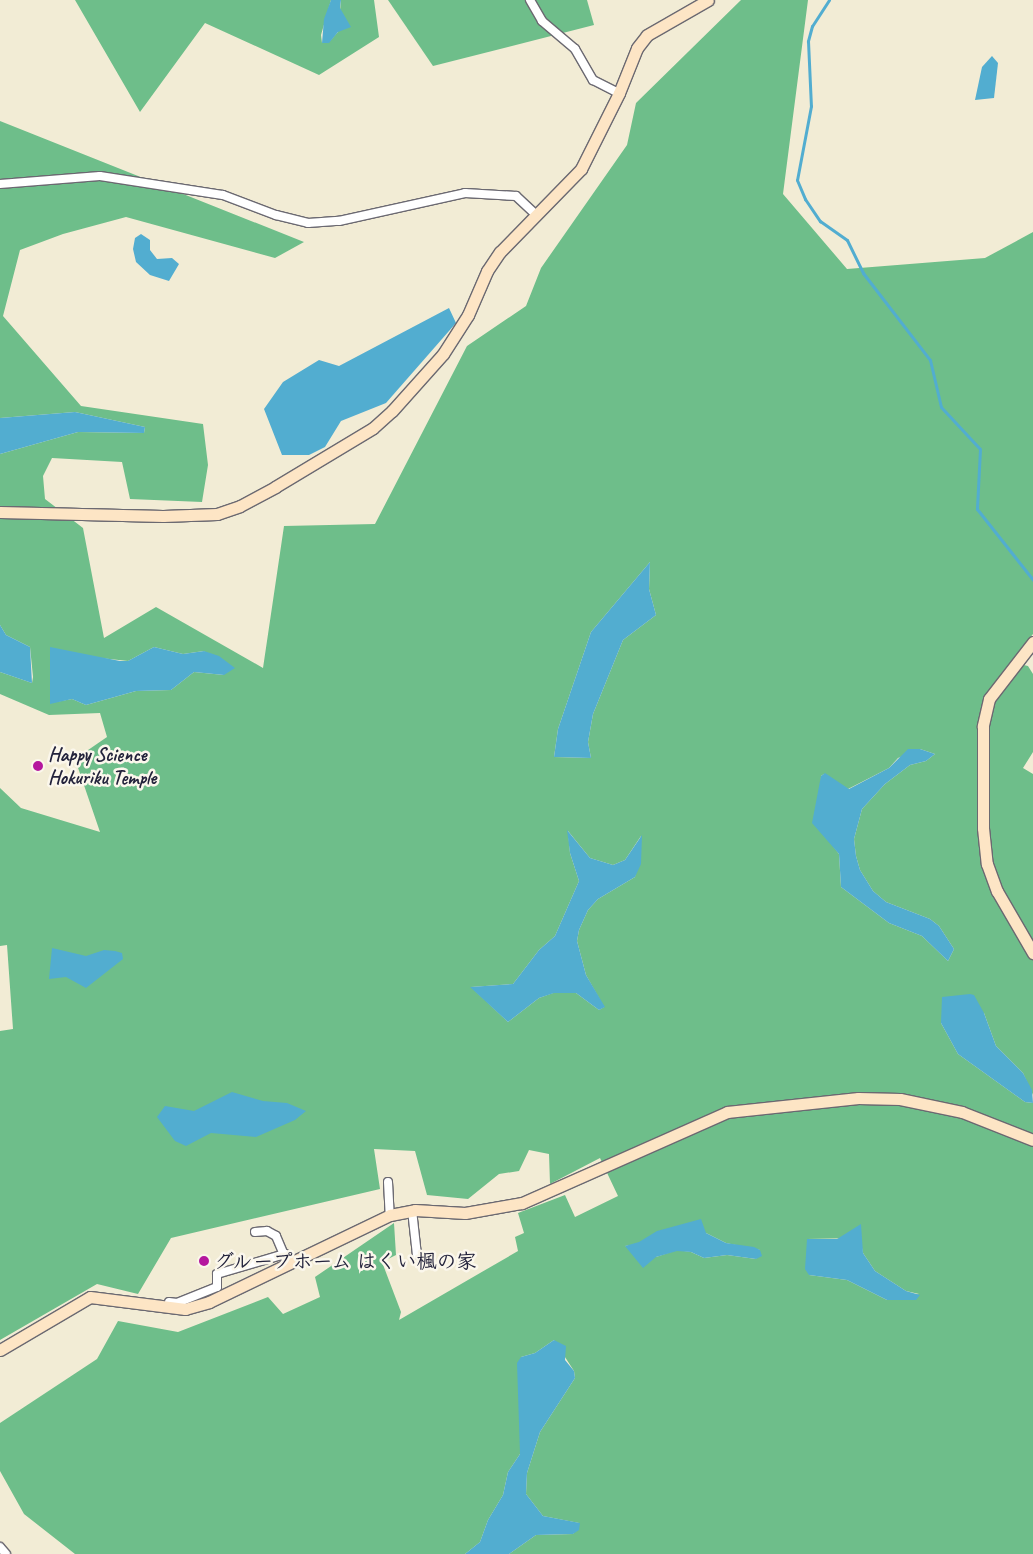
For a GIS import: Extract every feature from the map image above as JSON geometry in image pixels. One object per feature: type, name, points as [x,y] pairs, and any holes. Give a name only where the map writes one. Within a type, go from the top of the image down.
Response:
[{"type":"street","points":[[530,0],[542,21],[575,49],[593,80],[620,93]]},
{"type":"street","points":[[0,512],[163,516],[218,514],[275,487],[372,428],[392,411],[443,354],[468,315],[487,270],[516,232],[581,169],[620,93],[637,48],[647,35],[708,0]]},
{"type":"street","points":[[0,184],[100,176],[223,195],[276,215],[308,223],[340,221],[465,193],[516,196],[535,214]]},
{"type":"street","points":[[1033,642],[989,699],[983,726],[983,828],[987,864],[997,891],[1033,953]]},
{"type":"street","points":[[0,1350],[90,1297],[185,1309],[209,1302],[288,1266],[390,1215],[412,1210],[465,1213],[522,1203],[727,1112],[785,1103],[858,1098],[926,1102],[962,1112],[1033,1140]]},
{"type":"street","points":[[388,1182],[390,1215]]},
{"type":"street","points":[[412,1210],[418,1255]]},
{"type":"street","points":[[255,1232],[267,1231],[276,1236],[285,1254],[288,1266]]},
{"type":"street","points":[[145,1305],[178,1303],[201,1295],[216,1287],[217,1274],[285,1254]]},
{"type":"street","points":[[0,1547],[6,1554]]},
{"type":"green space","points":[[75,0],[331,0],[321,35],[322,43],[329,42],[338,32],[341,0],[374,0],[379,37],[319,75],[205,23],[140,112]]},
{"type":"green space","points":[[388,0],[587,0],[594,25],[433,66]]},
{"type":"green space","points":[[741,0],[808,0],[783,194],[847,269],[985,258],[1033,232],[1033,634],[1011,662],[1028,666],[1033,674],[1033,752],[1023,768],[1033,774],[1033,1095],[1023,1073],[996,1046],[984,1013],[941,1023],[958,1054],[1025,1102],[1033,1103],[1033,1554],[509,1554],[536,1535],[573,1534],[579,1523],[543,1516],[526,1494],[527,1473],[540,1432],[575,1378],[574,1371],[554,1340],[535,1353],[521,1357],[520,1454],[508,1472],[503,1495],[488,1520],[480,1542],[465,1554],[75,1554],[24,1514],[0,1471],[0,1423],[97,1359],[118,1321],[178,1332],[268,1297],[283,1314],[320,1297],[315,1277],[394,1223],[396,1255],[382,1262],[401,1312],[399,1320],[518,1251],[515,1237],[524,1233],[518,1213],[565,1195],[575,1217],[618,1196],[600,1158],[550,1184],[549,1154],[529,1150],[519,1171],[499,1174],[468,1199],[427,1195],[415,1151],[374,1149],[380,1189],[171,1238],[138,1294],[97,1284],[0,1340],[0,1031],[13,1029],[7,945],[0,946],[0,788],[21,808],[100,832],[75,759],[107,737],[100,713],[49,715],[0,694],[0,672],[32,683],[33,677],[30,647],[6,635],[0,625],[0,454],[78,432],[144,433],[145,427],[75,412],[0,418],[0,121],[304,242],[275,258],[126,217],[63,234],[20,250],[3,316],[81,406],[203,424],[208,465],[202,502],[130,499],[122,462],[52,458],[43,476],[45,499],[83,528],[104,638],[156,607],[263,668],[284,526],[375,524],[467,346],[526,306],[541,268],[627,145],[636,103]],"holes":[[[650,562],[649,589],[656,615],[623,640],[593,714],[588,742],[591,758],[554,757],[558,729],[591,632]],[[154,647],[183,654],[204,651],[224,675],[194,672],[171,690],[136,691],[86,705],[72,699],[50,703],[91,657],[128,661]],[[920,749],[935,754],[926,761],[910,765],[885,784],[862,809],[854,839],[860,870],[873,891],[886,902],[930,919],[939,926],[954,949],[948,961],[922,936],[889,923],[841,887],[839,854],[820,829],[821,776],[824,774],[848,789],[889,768],[898,758]],[[568,831],[590,858],[613,865],[625,860],[641,836],[635,877],[598,899],[588,910],[579,930],[577,941],[586,975],[604,1007],[599,1010],[576,993],[553,993],[539,998],[508,1022],[471,987],[513,984],[539,950],[555,936],[579,881],[570,853]],[[706,1233],[726,1243],[760,1250],[756,1259],[727,1255],[704,1258],[691,1252],[677,1250],[656,1257],[625,1246]],[[860,1238],[863,1253],[875,1271],[906,1291],[919,1294],[887,1300],[847,1280],[809,1275],[807,1239]]]},
{"type":"water","points":[[331,0],[341,0],[340,8],[351,27],[338,32],[329,43],[322,43],[324,19]]},
{"type":"water","points":[[992,56],[998,63],[994,98],[975,100],[982,67]]},
{"type":"water","points":[[141,234],[150,240],[150,250],[157,259],[172,258],[179,264],[169,281],[150,275],[136,262],[133,249],[135,238]]},
{"type":"water","points":[[449,308],[456,323],[386,403],[341,421],[325,447],[309,455],[282,455],[264,409],[283,382],[319,360],[339,366]]},
{"type":"water","points":[[75,412],[145,427],[144,433],[78,432],[0,454],[0,418]]},
{"type":"water","points":[[650,562],[649,589],[656,615],[623,640],[593,714],[588,742],[591,758],[554,757],[558,729],[591,632]]},
{"type":"water","points":[[0,625],[6,635],[30,647],[32,683],[0,672]]},
{"type":"water","points":[[50,647],[120,661],[128,661],[154,647],[183,654],[204,651],[219,656],[235,668],[224,675],[194,672],[171,690],[136,691],[86,705],[72,699],[50,704]]},
{"type":"water","points":[[908,749],[920,749],[935,754],[926,761],[910,765],[885,784],[862,809],[854,839],[856,856],[860,870],[873,891],[886,902],[930,919],[939,926],[954,949],[948,961],[922,936],[889,923],[841,887],[839,854],[812,823],[821,776],[825,773],[849,789],[889,768]]},
{"type":"water","points":[[567,830],[590,858],[613,865],[625,860],[642,835],[641,864],[635,877],[598,899],[588,910],[579,930],[577,941],[586,975],[605,1007],[599,1010],[576,993],[554,993],[539,998],[508,1022],[470,987],[513,984],[539,950],[555,936],[579,881],[570,853]]},
{"type":"water","points":[[52,948],[86,956],[104,950],[115,951],[122,953],[123,959],[86,988],[66,977],[49,979]]},
{"type":"water","points":[[974,995],[984,1013],[996,1046],[1023,1073],[1032,1090],[1033,1103],[1025,1102],[958,1054],[941,1023],[942,997]]},
{"type":"water","points":[[232,1092],[263,1101],[287,1103],[306,1111],[295,1120],[256,1137],[211,1133],[186,1146],[175,1141],[157,1117],[165,1106],[194,1111]]},
{"type":"water","points":[[701,1219],[706,1233],[726,1243],[754,1247],[760,1250],[762,1256],[756,1259],[727,1255],[704,1258],[691,1252],[677,1251],[656,1257],[643,1268],[625,1246],[639,1242],[657,1231]]},
{"type":"water","points":[[861,1224],[863,1253],[875,1271],[906,1291],[920,1295],[916,1300],[887,1300],[847,1280],[809,1275],[805,1269],[807,1239],[837,1239]]},
{"type":"water","points":[[554,1340],[566,1346],[565,1360],[574,1371],[575,1378],[540,1432],[527,1473],[526,1494],[543,1516],[580,1523],[579,1530],[573,1534],[536,1535],[509,1554],[465,1554],[480,1542],[488,1520],[503,1495],[508,1472],[520,1454],[517,1363],[521,1357],[535,1353]]},
{"type":"waterway","points":[[829,0],[812,26],[808,41],[811,106],[797,180],[805,199],[820,221],[847,240],[863,273],[930,360],[941,407],[980,449],[977,509],[1033,580]]},
{"type":"place","name":"Happy Science Hokuriku Temple","points":[[38,766]]},
{"type":"place","name":"グループホーム はくい楓の家","points":[[204,1261]]}]
